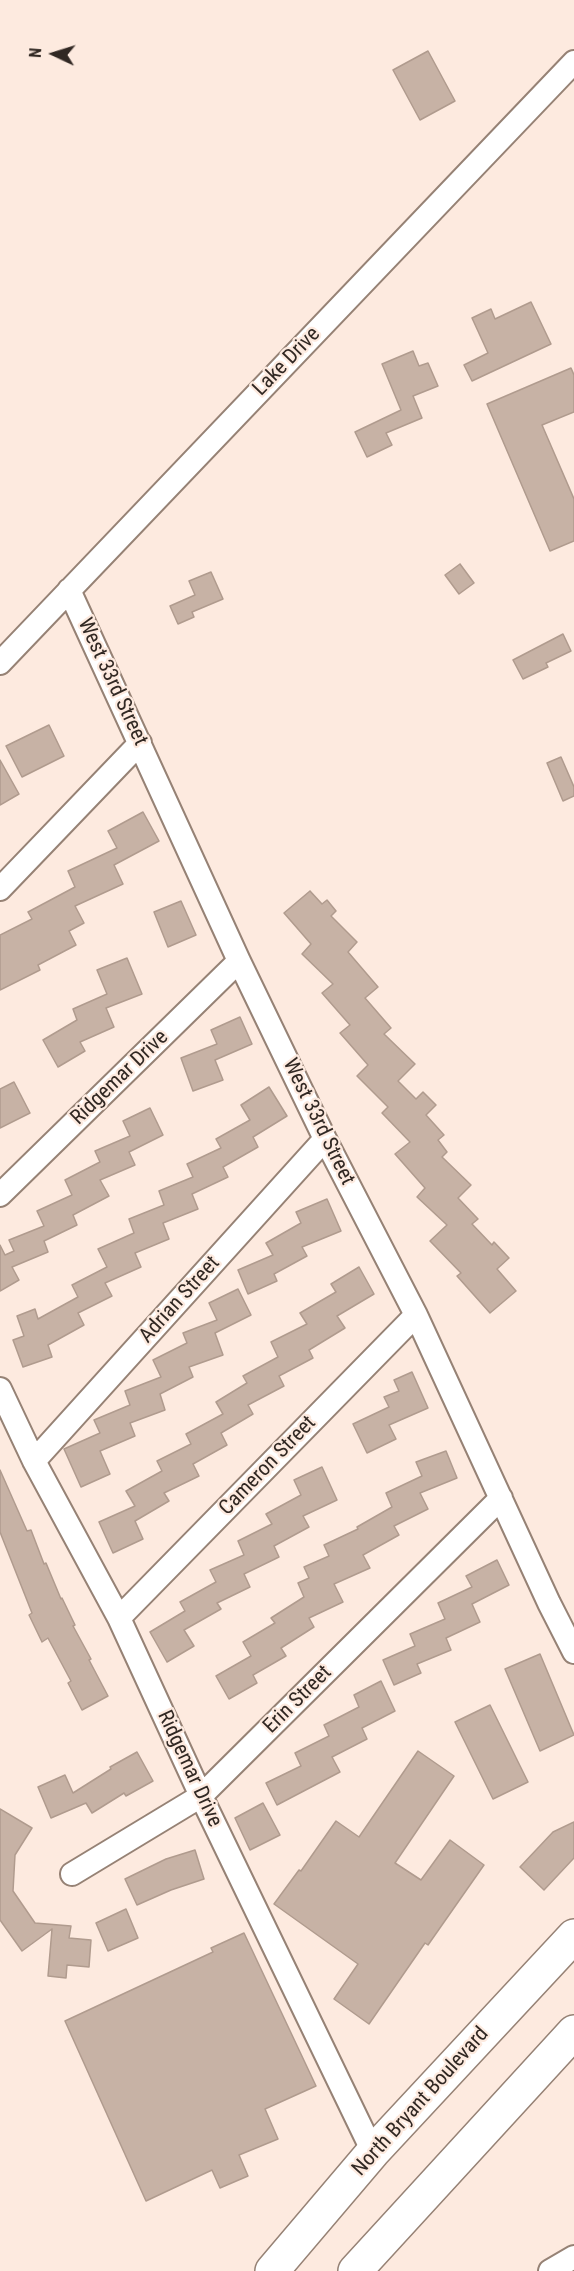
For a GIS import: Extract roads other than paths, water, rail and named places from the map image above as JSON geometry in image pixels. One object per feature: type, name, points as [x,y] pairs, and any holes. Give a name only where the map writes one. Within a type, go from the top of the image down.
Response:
[{"type":"highway","name":"North Bryant Boulevard","points":[[272,2271],[373,2152],[574,1936]]},
{"type":"highway","points":[[355,2271],[574,2032]]},
{"type":"street","name":"Lake Drive","points":[[0,663],[574,62]]},
{"type":"street","name":"West 33rd Street","points":[[69,590],[239,961],[325,1138],[416,1315],[574,1652]]},
{"type":"street","points":[[0,889],[140,743]]},
{"type":"street","name":"Ridgemar Drive","points":[[0,1195],[239,961]]},
{"type":"street","name":"Adrian Street","points":[[34,1461],[325,1138]]},
{"type":"street","name":"Cameron Street","points":[[119,1618],[416,1315]]},
{"type":"street","name":"Ridgemar Drive","points":[[0,1389],[34,1461],[119,1618],[201,1796],[373,2152]]},
{"type":"street","name":"Erin Street","points":[[72,1874],[201,1796],[501,1498]]},
{"type":"street","points":[[550,2271],[574,2257]]}]
